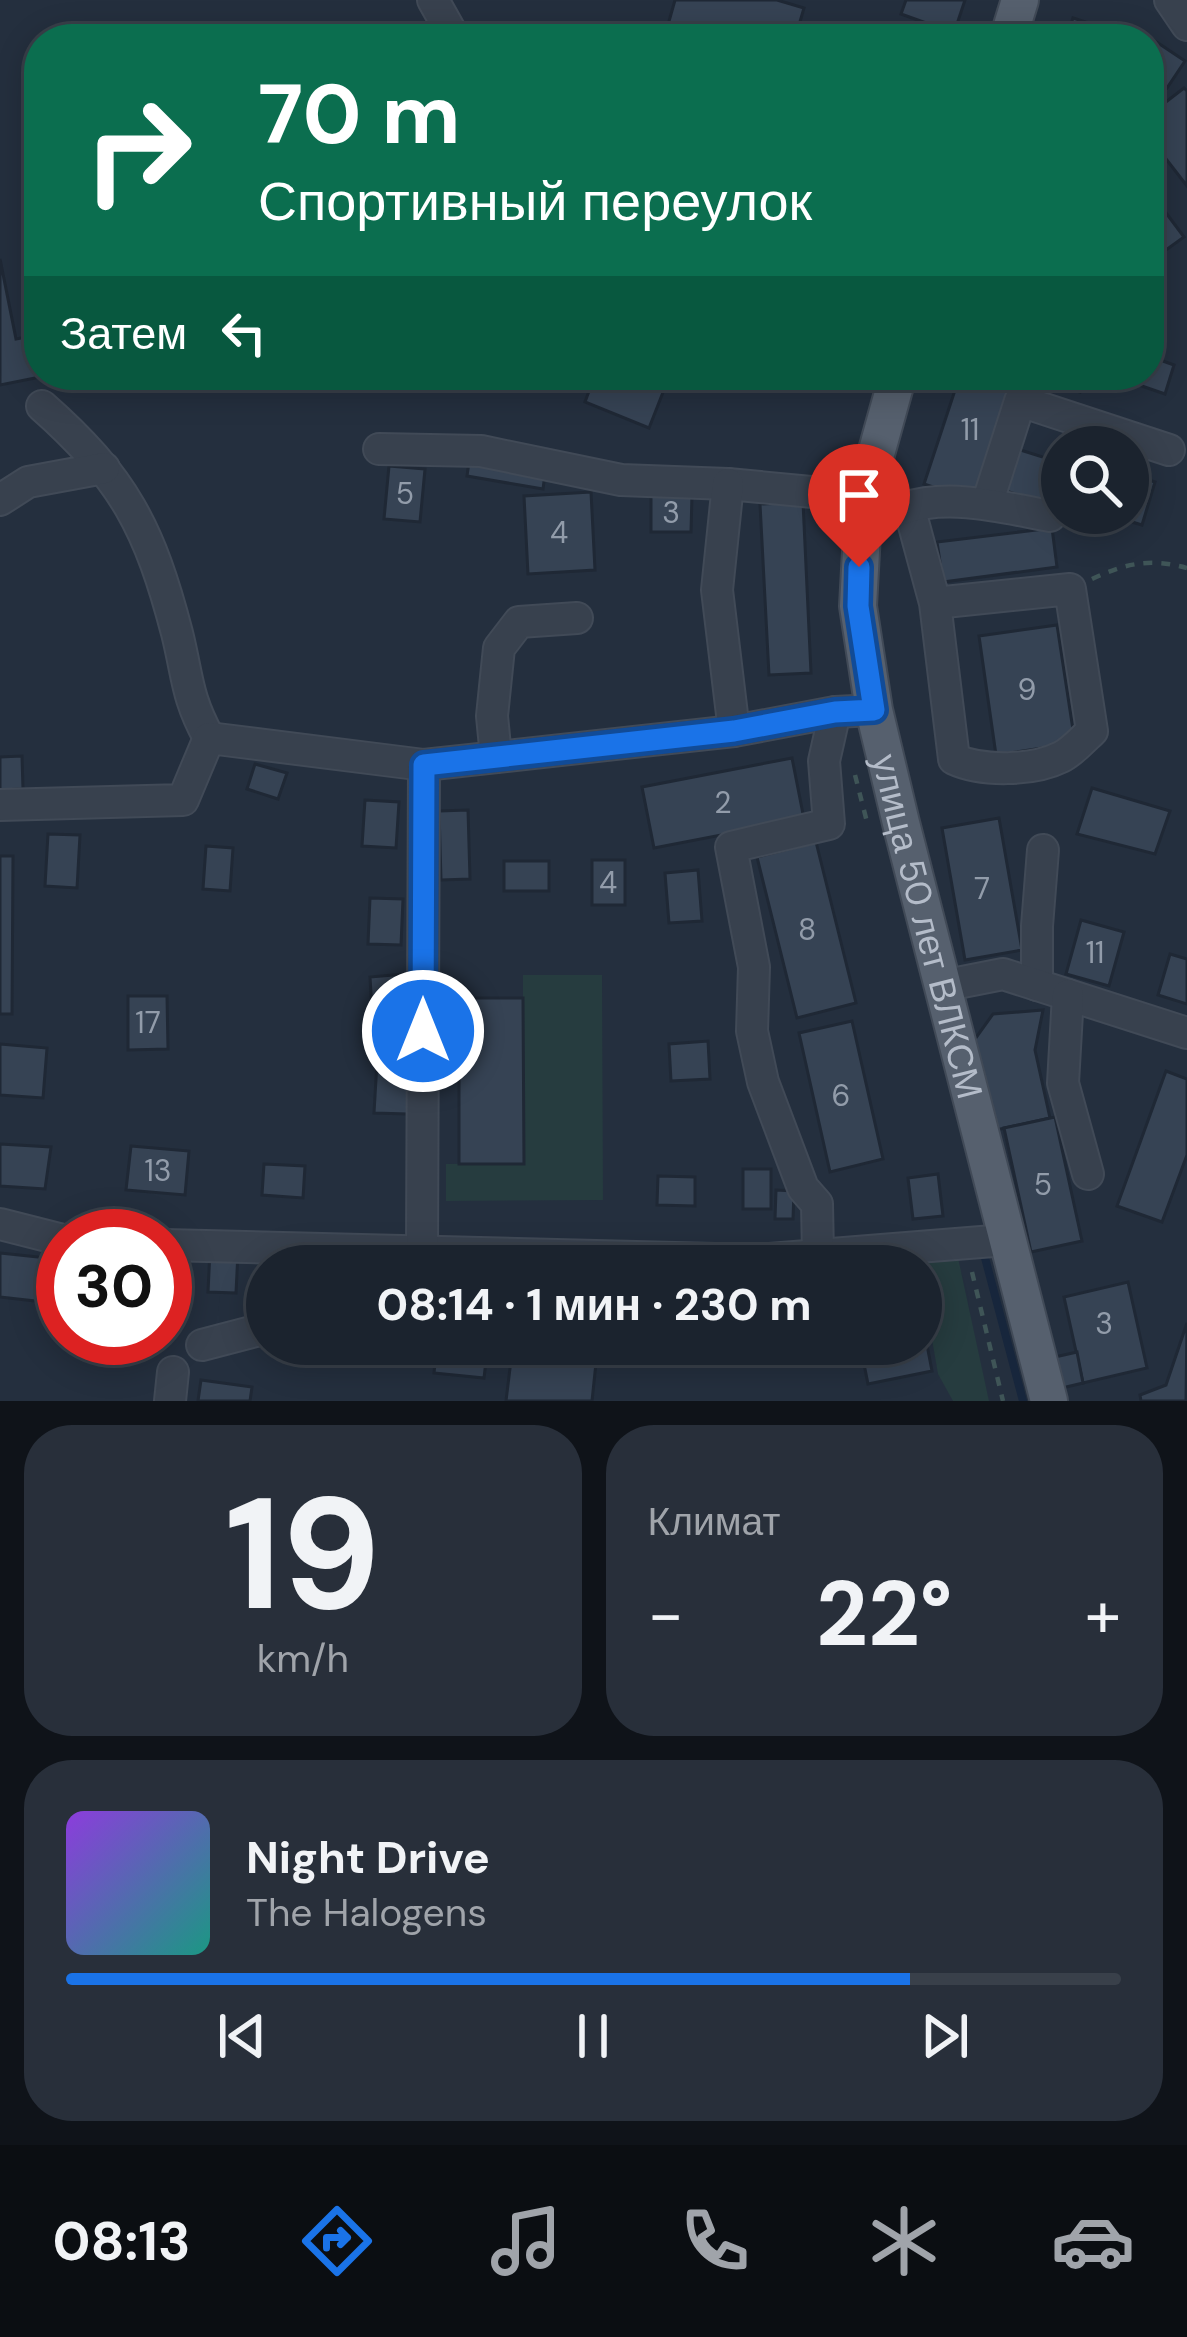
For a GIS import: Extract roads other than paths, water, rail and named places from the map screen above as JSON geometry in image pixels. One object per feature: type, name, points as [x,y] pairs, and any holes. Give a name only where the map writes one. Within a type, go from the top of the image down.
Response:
[{"type":"main road","name":"улица 50 лет ВЛКСМ","points":[[894,390],[862,513],[858,606],[874,710],[1049,1401]]},
{"type":"street","points":[[1170,0],[1187,25]]},
{"type":"street","points":[[987,504],[1020,401],[1169,450]]},
{"type":"street","points":[[42,406],[82,441],[126,495],[161,572],[189,702],[209,738]]},
{"type":"street","points":[[379,449],[481,451],[621,480],[728,484],[862,513],[987,504],[1041,514]]},
{"type":"street","points":[[0,500],[28,482],[104,468]]},
{"type":"street","points":[[728,484],[717,590],[734,731]]},
{"type":"street","points":[[909,507],[935,603],[954,759],[972,767],[1023,765],[1062,757],[1092,731],[1070,590],[935,603]]},
{"type":"street","points":[[496,758],[492,716],[499,648],[519,622],[578,618]]},
{"type":"street","points":[[209,738],[424,765],[734,731],[835,712],[874,710]]},
{"type":"street","points":[[807,1245],[817,1204],[803,1188],[764,1082],[752,1031],[754,968],[730,847],[829,824],[824,761],[835,712]]},
{"type":"street","points":[[0,805],[183,800],[209,738]]},
{"type":"street","points":[[422,1245],[424,765]]},
{"type":"street","points":[[1037,985],[1036,926],[1043,850]]},
{"type":"street","points":[[942,986],[1003,974],[1187,1033]]},
{"type":"street","points":[[1068,995],[1063,1083],[1088,1174]]},
{"type":"street","points":[[0,1224],[36,1233]]},
{"type":"street","points":[[921,1245],[1006,1240]]},
{"type":"street","points":[[192,1248],[246,1255]]},
{"type":"street","points":[[202,1345],[246,1333]]},
{"type":"waterway","points":[[984,1254],[1023,1401]]}]
